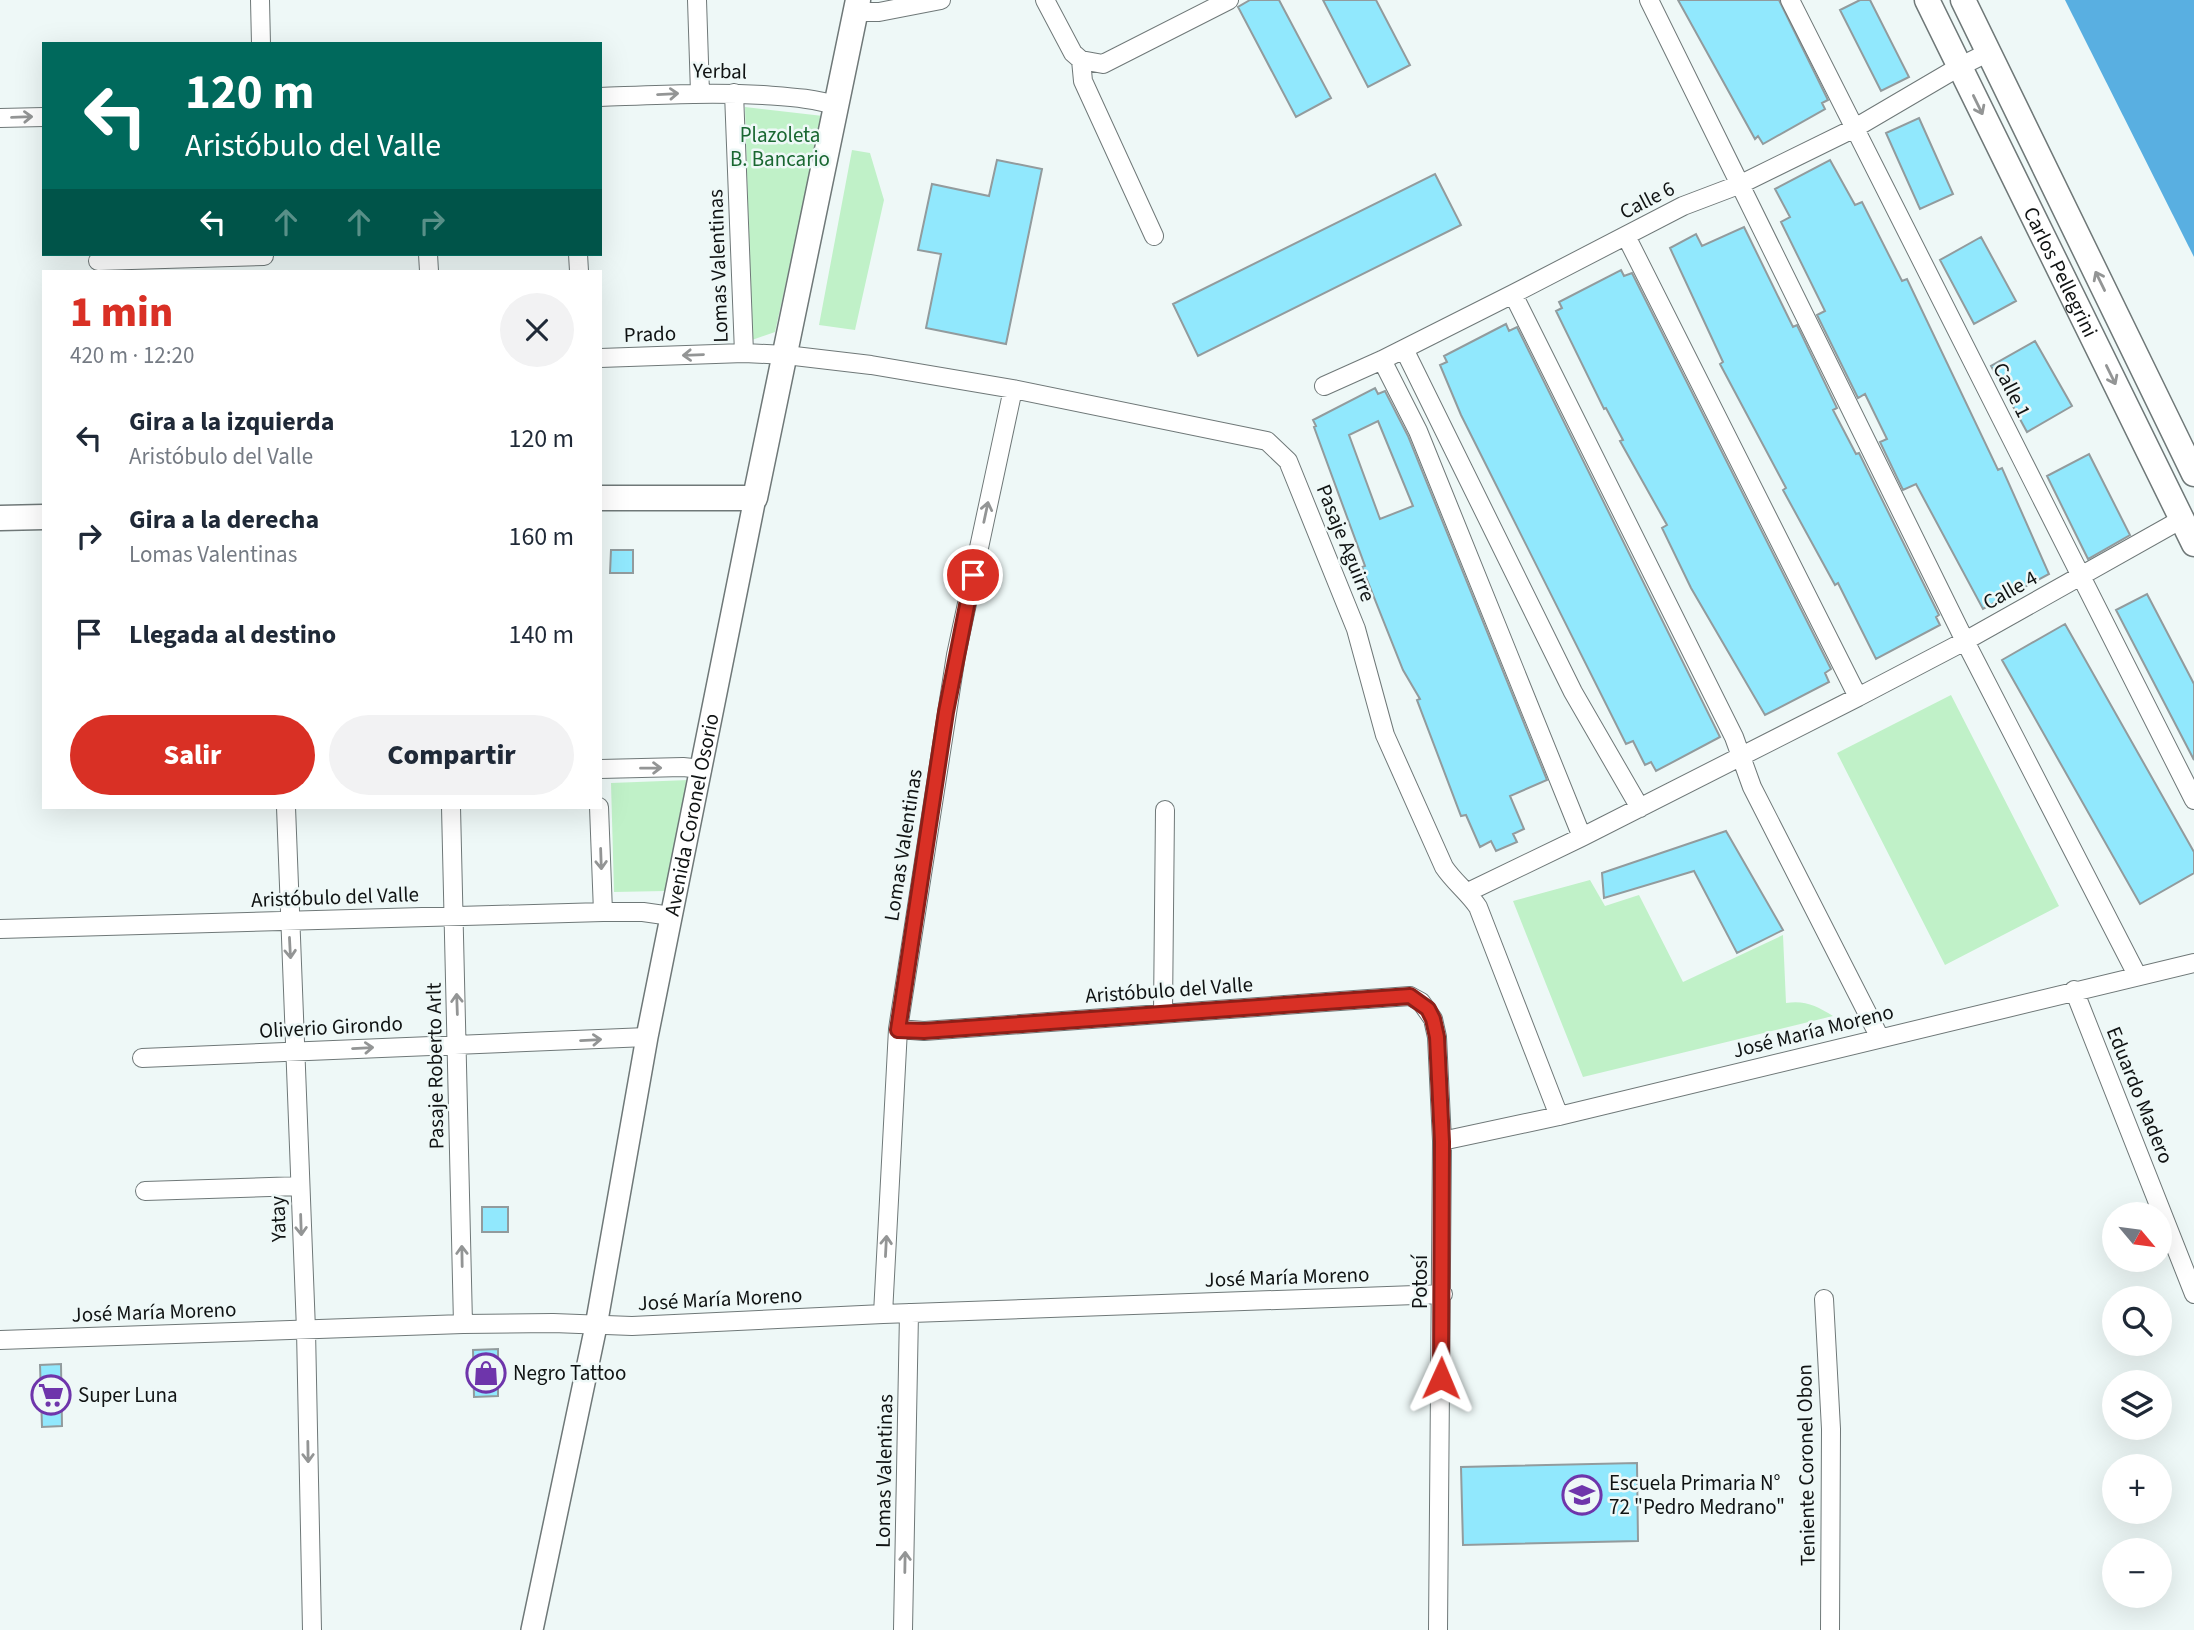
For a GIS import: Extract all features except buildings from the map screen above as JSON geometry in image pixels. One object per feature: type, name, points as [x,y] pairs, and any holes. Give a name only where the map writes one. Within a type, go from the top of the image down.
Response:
[{"type":"main road","name":"Carlos Pellegrini","points":[[1927,0],[2194,544]]},
{"type":"main road","name":"Carlos Pellegrini","points":[[1963,0],[2194,474]]},
{"type":"main road","name":"Avenida Coronel Osorio","points":[[755,498],[857,6]]},
{"type":"main road","points":[[602,498],[755,498]]},
{"type":"main road","points":[[0,518],[42,517]]},
{"type":"street","points":[[260,0],[261,42]]},
{"type":"street","points":[[697,0],[700,93]]},
{"type":"street","points":[[857,6],[879,12],[941,0]]},
{"type":"street","points":[[1045,0],[1073,54],[1091,64],[1103,64],[1229,0]]},
{"type":"street","points":[[1649,0],[1965,641],[2137,975]]},
{"type":"street","name":"Calle 1","points":[[1790,0],[2194,800]]},
{"type":"street","name":"Calle 6","points":[[1324,386],[1404,349],[1683,205],[1741,184],[1854,128],[1959,66],[1989,52]]},
{"type":"street","points":[[1081,60],[1083,81],[1154,236]]},
{"type":"street","name":"Yerbal","points":[[602,97],[734,93],[812,98],[838,106]]},
{"type":"street","name":"Lomas Valentinas","points":[[734,93],[744,353]]},
{"type":"street","points":[[0,118],[42,117]]},
{"type":"street","points":[[1626,236],[1858,697]]},
{"type":"street","points":[[98,261],[265,260]]},
{"type":"street","points":[[1513,294],[1734,737],[1752,787],[1880,1038]]},
{"type":"street","points":[[1404,349],[1573,692],[1640,808]]},
{"type":"street","name":"Prado","points":[[602,358],[744,353],[786,355]]},
{"type":"street","name":"Pasaje Aguirre","points":[[786,355],[871,365],[1013,389],[1267,441],[1279,450],[1288,461],[1344,595],[1385,735],[1444,867],[1478,906],[1559,1116]]},
{"type":"street","points":[[1382,360],[1418,432],[1582,837]]},
{"type":"street","name":"Lomas Valentinas","points":[[883,1314],[898,1030],[954,666],[1013,389]]},
{"type":"street","name":"Avenida Coronel Osorio","points":[[532,1630],[596,1326],[647,1037],[755,498]]},
{"type":"street","name":"Calle 4","points":[[1468,892],[1858,697],[1965,641],[2182,519]]},
{"type":"street","points":[[602,769],[702,769]]},
{"type":"street","name":"Yatay","points":[[286,809],[306,1330],[312,1630]]},
{"type":"street","name":"Pasaje Roberto Arlt","points":[[451,809],[463,1324]]},
{"type":"street","points":[[599,809],[603,912]]},
{"type":"street","points":[[1163,1012],[1165,810]]},
{"type":"street","name":"Aristóbulo del Valle","points":[[0,929],[603,912],[643,912],[671,916]]},
{"type":"street","name":"José María Moreno","points":[[1442,1142],[2194,963]]},
{"type":"street","name":"Eduardo Madero","points":[[2074,990],[2194,1294]]},
{"type":"street","name":"Aristóbulo del Valle","points":[[898,1030],[924,1031],[1410,996],[1428,1009],[1433,1019]]},
{"type":"street","name":"Potosí","points":[[1433,1019],[1437,1037],[1442,1142],[1443,1294],[1438,1630]]},
{"type":"street","name":"Oliverio Girondo","points":[[142,1058],[647,1037]]},
{"type":"street","points":[[145,1191],[300,1186]]},
{"type":"street","name":"José María Moreno","points":[[0,1340],[463,1324],[553,1323],[596,1326],[1443,1294]]},
{"type":"street","name":"Teniente Coronel Obon","points":[[1824,1299],[1832,1451],[1830,1630]]},
{"type":"street","name":"Lomas Valentinas","points":[[903,1630],[909,1313]]},
{"type":"green space","name":"Plazoleta B. Bancario","points":[[745,107],[823,116],[775,332],[752,340]]},
{"type":"green space","points":[[852,150],[870,153],[884,200],[855,330],[819,325]]},
{"type":"green space","points":[[1951,695],[2059,906],[1945,965],[1837,753]]},
{"type":"green space","points":[[689,780],[665,891],[614,892],[611,783]]},
{"type":"green space","points":[[1590,880],[1605,906],[1639,895],[1683,982],[1783,935],[1786,1003],[1811,1005],[1833,1016],[1583,1077],[1513,901]]},
{"type":"water","points":[[2065,0],[2194,0],[2194,257]]},
{"type":"place","name":"Negro Tattoo","points":[[486,1373]]},
{"type":"place","name":"Super Luna","points":[[51,1395]]},
{"type":"place","name":"Escuela Primaria N° 72 \"Pedro Medrano\"","points":[[1582,1495]]},
{"type":"route","points":[[973,575],[946,712],[898,1030],[924,1031],[1410,996],[1421,1002],[1433,1019],[1437,1037],[1442,1142],[1441,1378]]}]
